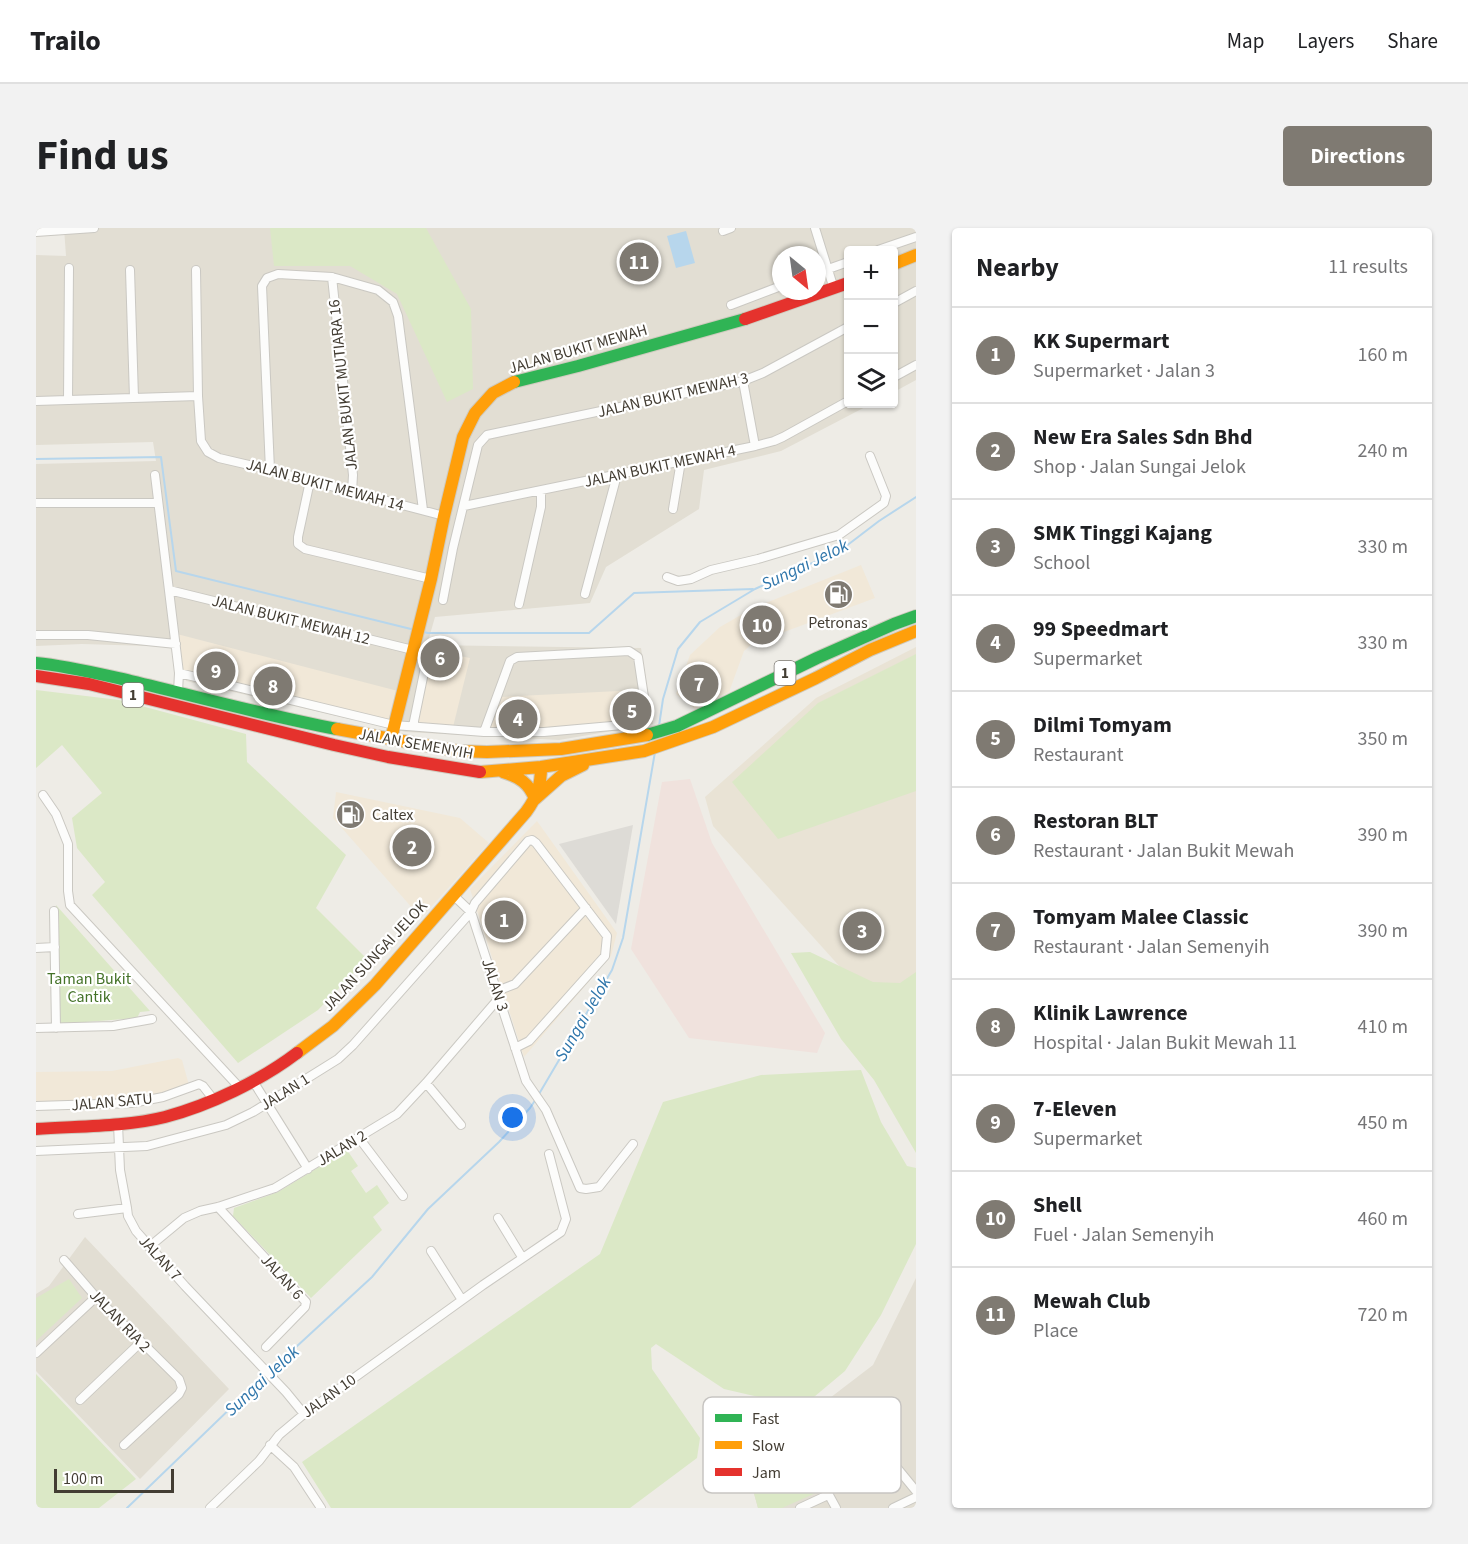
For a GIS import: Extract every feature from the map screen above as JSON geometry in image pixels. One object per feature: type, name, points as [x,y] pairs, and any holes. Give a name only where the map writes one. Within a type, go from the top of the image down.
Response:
[{"type":"main road","points":[[898,262],[916,255]]},
{"type":"main road","name":"JALAN BUKIT MEWAH","points":[[391,739],[431,579],[463,437],[475,413],[493,393],[514,382],[730,324],[844,285]]},
{"type":"main road","name":"JALAN SEMENYIH","points":[[36,663],[60,665],[288,720],[457,751],[487,753],[561,749],[623,740],[679,725],[817,658],[916,616]]},
{"type":"main road","name":"JALAN SEMENYIH","points":[[36,676],[89,684],[334,746],[470,771],[495,770],[542,767],[644,751],[682,739],[746,712],[870,650],[916,631]]},
{"type":"main road","points":[[746,712],[745,702],[800,672],[817,658]]},
{"type":"main road","points":[[679,725],[735,707],[741,707],[746,712]]},
{"type":"main road","points":[[334,746],[340,744],[369,748],[380,747],[386,745],[391,739]]},
{"type":"main road","points":[[391,739],[397,750],[414,761]]},
{"type":"main road","points":[[487,753],[496,758],[536,758],[542,767],[554,757],[610,747],[623,740]]},
{"type":"main road","points":[[495,770],[516,775],[526,782],[532,789],[535,799],[561,776],[595,759]]},
{"type":"main road","name":"JALAN SUNGAI JELOK","points":[[36,1129],[118,1125],[165,1116],[214,1100],[253,1081],[291,1058],[333,1026],[375,985],[515,824],[535,799],[542,783],[542,767]]},
{"type":"street","points":[[36,232],[94,228]]},
{"type":"street","points":[[815,228],[834,289]]},
{"type":"street","points":[[890,246],[916,237]]},
{"type":"street","points":[[827,269],[844,264]]},
{"type":"street","points":[[68,400],[69,268]]},
{"type":"street","points":[[130,270],[134,398]]},
{"type":"street","points":[[36,401],[198,396],[196,270]]},
{"type":"street","points":[[270,470],[262,286],[267,278],[278,274],[332,278],[378,290],[393,302],[398,316],[423,510]]},
{"type":"street","name":"JALAN BUKIT MUTIARA 16","points":[[332,278],[353,475],[352,492]]},
{"type":"street","points":[[731,305],[772,289]]},
{"type":"street","points":[[898,301],[916,291]]},
{"type":"street","name":"JALAN BUKIT MEWAH 3","points":[[464,506],[478,445],[487,435],[744,381],[844,330]]},
{"type":"street","points":[[898,375],[916,365]]},
{"type":"street","points":[[744,381],[755,446]]},
{"type":"street","name":"JALAN BUKIT MEWAH 14","points":[[198,396],[201,441],[208,452],[219,458],[444,516]]},
{"type":"street","name":"JALAN BUKIT MEWAH 4","points":[[464,506],[774,441],[844,404]]},
{"type":"street","points":[[667,577],[678,581],[691,579],[711,570],[759,560],[839,535],[884,503],[886,496],[870,456]]},
{"type":"street","points":[[673,509],[681,461]]},
{"type":"street","points":[[155,475],[176,644],[178,692]]},
{"type":"street","points":[[585,594],[617,475]]},
{"type":"street","points":[[310,481],[297,537],[298,544],[305,549],[431,579]]},
{"type":"street","points":[[519,604],[541,507],[541,490]]},
{"type":"street","points":[[36,503],[158,503]]},
{"type":"street","points":[[443,600],[464,506]]},
{"type":"street","points":[[439,545],[453,548]]},
{"type":"street","name":"JALAN BUKIT MEWAH 12","points":[[169,590],[414,645]]},
{"type":"street","points":[[36,635],[88,634],[176,644]]},
{"type":"street","points":[[179,673],[394,725],[484,732],[544,732],[634,724],[647,717],[638,657],[628,651],[517,657],[510,661],[484,732]]},
{"type":"street","points":[[413,726],[428,653]]},
{"type":"street","points":[[43,795],[56,814],[68,844],[70,905],[240,1088]]},
{"type":"street","name":"JALAN 1","points":[[36,1151],[147,1146],[226,1125],[253,1112],[339,1059],[471,912],[475,903],[528,841],[532,840],[536,843],[586,908]]},
{"type":"street","name":"JALAN 3","points":[[453,895],[471,912],[526,1081],[546,1110],[580,1188],[599,1187],[633,1144]]},
{"type":"street","points":[[498,995],[516,984],[586,908],[607,936],[605,956],[529,1041],[515,1048]]},
{"type":"street","points":[[54,911],[56,1028]]},
{"type":"street","points":[[36,948],[54,947]]},
{"type":"street","name":"JALAN 2","points":[[149,1247],[184,1218],[275,1188],[397,1114],[426,1083],[498,995]]},
{"type":"street","points":[[36,1028],[113,1026],[152,1019]]},
{"type":"street","points":[[253,1081],[308,1169]]},
{"type":"street","points":[[426,1083],[461,1125]]},
{"type":"street","name":"JALAN SATU","points":[[36,1106],[132,1103],[163,1097],[199,1084],[214,1100]]},
{"type":"street","name":"JALAN 7","points":[[118,1125],[118,1148],[128,1216],[136,1231],[304,1414]]},
{"type":"street","points":[[359,1138],[403,1196]]},
{"type":"street","name":"JALAN 10","points":[[210,1508],[259,1461],[279,1435],[304,1414],[522,1257],[561,1232],[566,1219],[549,1154]]},
{"type":"street","points":[[78,1214],[127,1208]]},
{"type":"street","name":"JALAN 6","points":[[218,1208],[306,1302],[305,1307],[266,1347]]},
{"type":"street","points":[[498,1218],[522,1257]]},
{"type":"street","points":[[431,1251],[462,1300]]},
{"type":"street","name":"JALAN RIA 2","points":[[64,1260],[96,1297],[178,1379],[182,1388],[179,1394],[124,1445]]},
{"type":"street","points":[[36,1353],[96,1297]]},
{"type":"street","points":[[80,1400],[141,1342]]},
{"type":"street","points":[[270,1445],[294,1467],[321,1508]]},
{"type":"street","points":[[901,1473],[916,1491]]},
{"type":"street","points":[[800,1508],[828,1495],[836,1508]]},
{"type":"street","points":[[893,1508],[916,1497]]},
{"type":"shaded area","points":[[64,228],[916,228],[916,380],[898,390],[898,246],[844,246],[844,408],[863,408],[781,451],[704,470],[699,509],[606,567],[590,603],[435,617],[427,645],[641,648],[653,724],[559,740],[406,732],[186,681],[181,647],[82,644],[36,646],[36,464],[156,461],[153,442],[36,445],[36,255],[66,256]]},
{"type":"shaded area","points":[[861,565],[875,598],[752,644],[744,651],[729,692],[695,709],[676,694],[690,655],[720,627],[753,608]]},
{"type":"shaded area","points":[[177,634],[398,691],[391,720],[182,671]]},
{"type":"shaded area","points":[[916,647],[916,1035],[905,1039],[713,826],[705,797],[816,698]]},
{"type":"shaded area","points":[[434,652],[470,658],[453,727],[417,724],[430,655]]},
{"type":"shaded area","points":[[639,690],[644,718],[634,723],[546,729],[488,729],[500,697]]},
{"type":"shaded area","points":[[690,779],[712,843],[825,1033],[817,1053],[689,1038],[631,949],[662,782]]},
{"type":"shaded area","points":[[336,792],[460,818],[489,843],[421,918],[333,818]]},
{"type":"shaded area","points":[[537,821],[617,933],[611,956],[524,1057],[470,889]]},
{"type":"shaded area","points":[[633,825],[616,924],[559,844]]},
{"type":"shaded area","points":[[178,1058],[182,1060],[189,1085],[161,1094],[131,1100],[36,1102],[36,1072],[112,1071]]},
{"type":"shaded area","points":[[85,1237],[229,1389],[140,1479],[36,1371],[36,1294],[49,1286]]},
{"type":"shaded area","points":[[916,1278],[916,1508],[758,1508],[754,1493],[901,1493],[901,1397],[831,1397],[873,1365]]},
{"type":"green space","points":[[270,228],[426,228],[471,309],[473,389],[447,402],[397,294],[350,266],[274,266]]},
{"type":"green space","points":[[916,654],[916,791],[778,839],[732,782],[818,703]]},
{"type":"green space","points":[[36,690],[119,700],[246,734],[247,762],[346,855],[316,908],[367,959],[318,1010],[238,1063],[92,895],[105,882],[77,848],[72,818],[102,793],[62,745],[36,768]]},
{"type":"green space","name":"Taman Bukit Cantik","points":[[56,905],[150,1011],[140,1012],[137,1018],[60,1024]]},
{"type":"green space","points":[[810,952],[873,982],[900,983],[916,972],[916,1153],[874,1080],[841,1039],[791,953]]},
{"type":"green space","points":[[861,1070],[881,1122],[907,1166],[916,1168],[916,1244],[881,1315],[845,1371],[814,1397],[759,1397],[724,1389],[656,1344],[651,1348],[652,1369],[700,1438],[697,1458],[630,1508],[331,1508],[302,1462],[600,1254],[663,1102],[761,1075]]},
{"type":"green space","points":[[347,1150],[358,1166],[351,1171],[366,1193],[377,1185],[389,1203],[373,1217],[382,1230],[311,1298],[233,1216],[234,1208],[278,1192]]},
{"type":"green space","points":[[69,1279],[82,1298],[36,1341],[36,1298]]},
{"type":"green space","points":[[36,1374],[136,1479],[99,1508],[36,1508]]},
{"type":"green space","points":[[754,1493],[816,1493],[782,1508],[758,1508]]},
{"type":"water","points":[[686,231],[695,263],[676,268],[667,236]]},
{"type":"waterway","points":[[36,459],[161,457],[176,571],[415,630]]},
{"type":"waterway","name":"Sungai Jelok","points":[[659,726],[663,699],[678,649],[700,622],[755,589],[841,550],[916,497]]},
{"type":"waterway","points":[[423,632],[589,633],[634,593],[753,589]]},
{"type":"waterway","name":"Sungai Jelok","points":[[539,1094],[612,970],[623,938],[655,752]]},
{"type":"waterway","name":"Sungai Jelok","points":[[270,1371],[372,1277],[428,1209],[499,1142],[536,1099]]},
{"type":"waterway","name":"Sungai Jelok","points":[[127,1508],[265,1375]]},
{"type":"traffic: fast","points":[[514,382],[745,319]]},
{"type":"traffic: fast","points":[[647,735],[677,726],[817,658],[916,616]]},
{"type":"traffic: fast","points":[[36,663],[95,673],[337,729]]},
{"type":"traffic: slow","points":[[898,262],[916,255]]},
{"type":"traffic: slow","points":[[391,739],[431,579],[463,437],[475,413],[493,393],[514,382]]},
{"type":"traffic: slow","points":[[480,772],[541,767],[644,751],[713,727],[870,650],[916,631]]},
{"type":"traffic: slow","points":[[337,729],[457,751],[487,752],[561,749],[647,735]]},
{"type":"traffic: slow","points":[[503,772],[523,781],[535,799],[561,776],[583,765]]},
{"type":"traffic: slow","points":[[297,1053],[333,1026],[375,985],[526,812],[538,791],[541,767]]},
{"type":"traffic: jam","points":[[745,319],[844,284]]},
{"type":"traffic: jam","points":[[36,676],[89,684],[388,757],[480,772]]},
{"type":"traffic: jam","points":[[36,1129],[117,1124],[165,1117],[234,1091],[297,1053]]},
{"type":"place","name":"Mewah Club","points":[[639,262]]},
{"type":"place","name":"Petronas","points":[[838,595]]},
{"type":"place","name":"Shell","points":[[762,625]]},
{"type":"place","name":"Restoran BLT","points":[[440,658]]},
{"type":"place","name":"7-Eleven","points":[[216,671]]},
{"type":"place","name":"Tomyam Malee Classic","points":[[699,684]]},
{"type":"place","name":"Klinik Lawrence","points":[[273,686]]},
{"type":"place","name":"Dilmi Tomyam","points":[[632,711]]},
{"type":"place","name":"99 Speedmart","points":[[518,719]]},
{"type":"place","name":"Caltex","points":[[351,815]]},
{"type":"place","name":"New Era Sales Sdn Bhd","points":[[412,847]]},
{"type":"place","name":"KK Supermart","points":[[504,920]]},
{"type":"place","name":"SMK Tinggi Kajang","points":[[862,931]]}]
